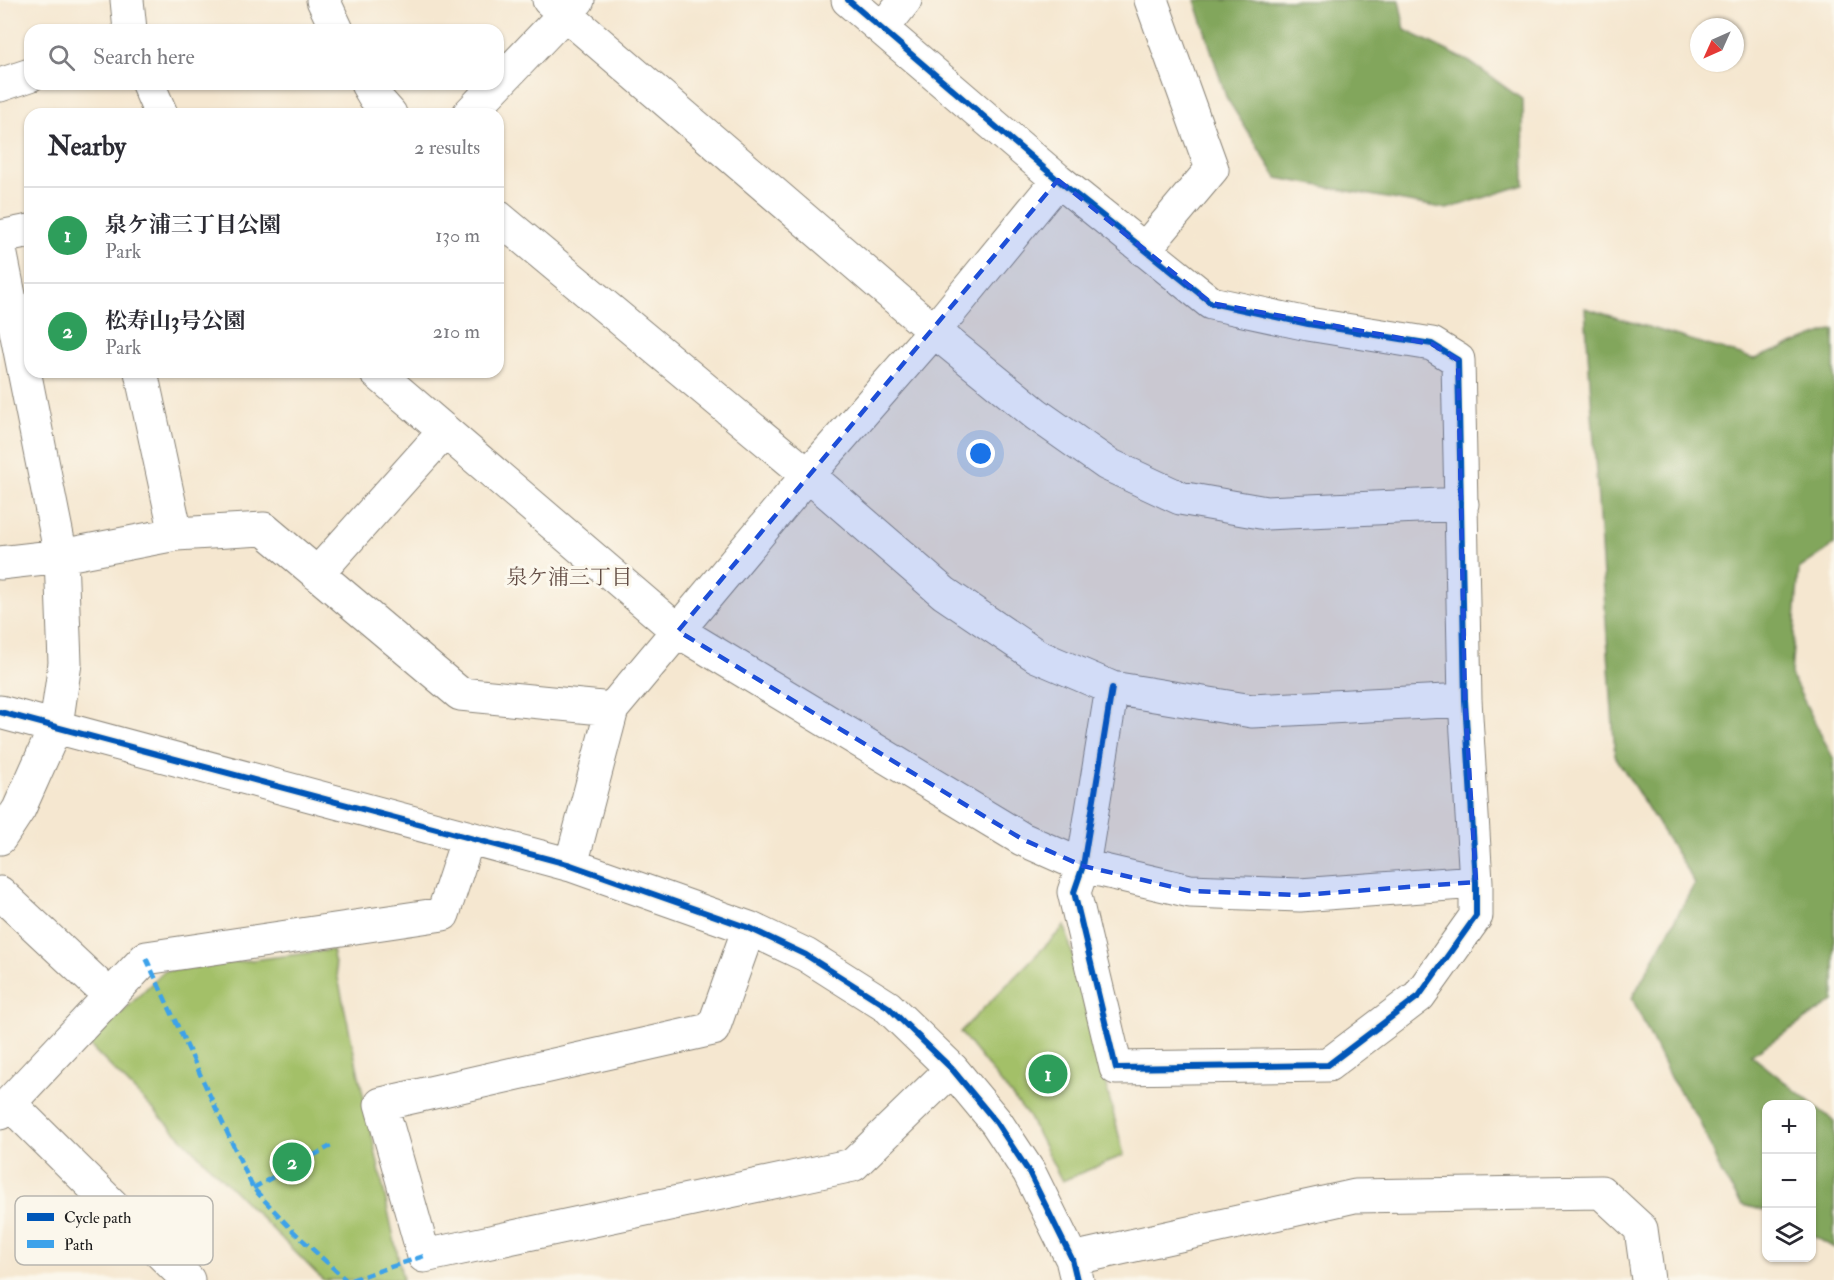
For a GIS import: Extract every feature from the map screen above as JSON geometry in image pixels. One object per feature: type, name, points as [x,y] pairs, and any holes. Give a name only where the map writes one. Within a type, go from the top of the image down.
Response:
[{"type":"street","points":[[127,0],[129,24]]},
{"type":"street","points":[[323,0],[334,24]]},
{"type":"street","points":[[848,0],[1058,180],[1210,303],[1308,324],[1432,344],[1458,360],[1465,700],[1476,916],[1419,996],[1328,1065],[1116,1068],[1074,892],[1083,866],[1112,688]]},
{"type":"street","points":[[883,28],[905,0]]},
{"type":"street","points":[[1144,250],[1212,169],[1151,0]]},
{"type":"street","points":[[504,74],[564,5],[934,331],[1036,414],[1107,464],[1180,498],[1266,513],[1462,504]]},
{"type":"street","points":[[0,85],[24,77]]},
{"type":"street","points":[[151,90],[158,108]]},
{"type":"street","points":[[370,90],[385,108]]},
{"type":"street","points":[[474,108],[490,90]]},
{"type":"street","points":[[571,865],[612,709],[808,476],[934,331],[1058,180]]},
{"type":"street","points":[[504,222],[944,593],[1037,656],[1112,688],[1252,711],[1465,700]]},
{"type":"street","points":[[0,237],[24,232]]},
{"type":"street","points":[[0,250],[14,390],[61,556],[65,663],[57,726],[19,809],[0,838]]},
{"type":"street","points":[[142,378],[176,534]]},
{"type":"street","points":[[383,378],[678,631],[1022,838],[1083,866],[1190,891],[1300,895],[1476,882]]},
{"type":"street","points":[[317,574],[445,431]]},
{"type":"street","points":[[0,563],[61,556],[176,534],[264,529],[460,694],[612,709]]},
{"type":"street","points":[[0,712],[571,865],[749,928],[807,955],[888,1007],[952,1069],[996,1122],[1029,1172],[1071,1274],[1354,1196],[1601,1192],[1641,1229],[1648,1280]]},
{"type":"street","points":[[99,1196],[5,1108],[146,958],[443,914],[468,837]]},
{"type":"street","points":[[0,893],[96,983]]},
{"type":"street","points":[[749,928],[713,1029],[381,1104],[424,1256],[854,1165],[952,1069]]},
{"type":"street","points":[[172,1265],[188,1280]]},
{"type":"highlighted area","points":[[1058,180],[1211,303],[1432,344],[1458,360],[1465,700],[1476,882],[1300,895],[1190,891],[1083,866],[1022,839],[678,631]]},
{"type":"green space","points":[[1195,0],[1399,0],[1405,30],[1470,62],[1523,100],[1524,185],[1447,209],[1277,178],[1226,97]]},
{"type":"green space","points":[[1585,308],[1754,359],[1834,329],[1834,545],[1799,569],[1791,675],[1834,760],[1834,1001],[1751,1055],[1808,1100],[1762,1100],[1762,1210],[1742,1205],[1722,1175],[1698,1118],[1671,1079],[1632,998],[1695,883],[1615,756]]},
{"type":"green space","points":[[1065,926],[1124,1155],[1062,1181],[1028,1116],[960,1032]]},
{"type":"green space","points":[[332,950],[403,1280],[323,1280],[89,1045],[164,971]]},
{"type":"green space","points":[[1816,1107],[1834,1121],[1834,1248],[1816,1237]]},
{"type":"marked path","points":[[146,958],[253,1188],[294,1232],[346,1280]]},
{"type":"marked path","points":[[253,1188],[331,1146]]},
{"type":"marked path","points":[[351,1280],[424,1256]]},
{"type":"cycle path","points":[[848,0],[1058,180],[1211,303],[1308,324],[1432,344],[1458,360],[1465,700],[1476,916],[1419,996],[1328,1065],[1116,1068],[1074,892],[1083,866],[1112,688]]},
{"type":"cycle path","points":[[0,712],[571,865],[749,928],[806,955],[888,1007],[952,1069],[996,1122],[1029,1172],[1072,1259],[1077,1280]]},
{"type":"place","name":"泉ケ浦三丁目公園","points":[[1048,1074]]},
{"type":"place","name":"松寿山3号公園","points":[[292,1162]]},
{"type":"district","name":"泉ケ浦三丁目","points":[[569,577]]}]
